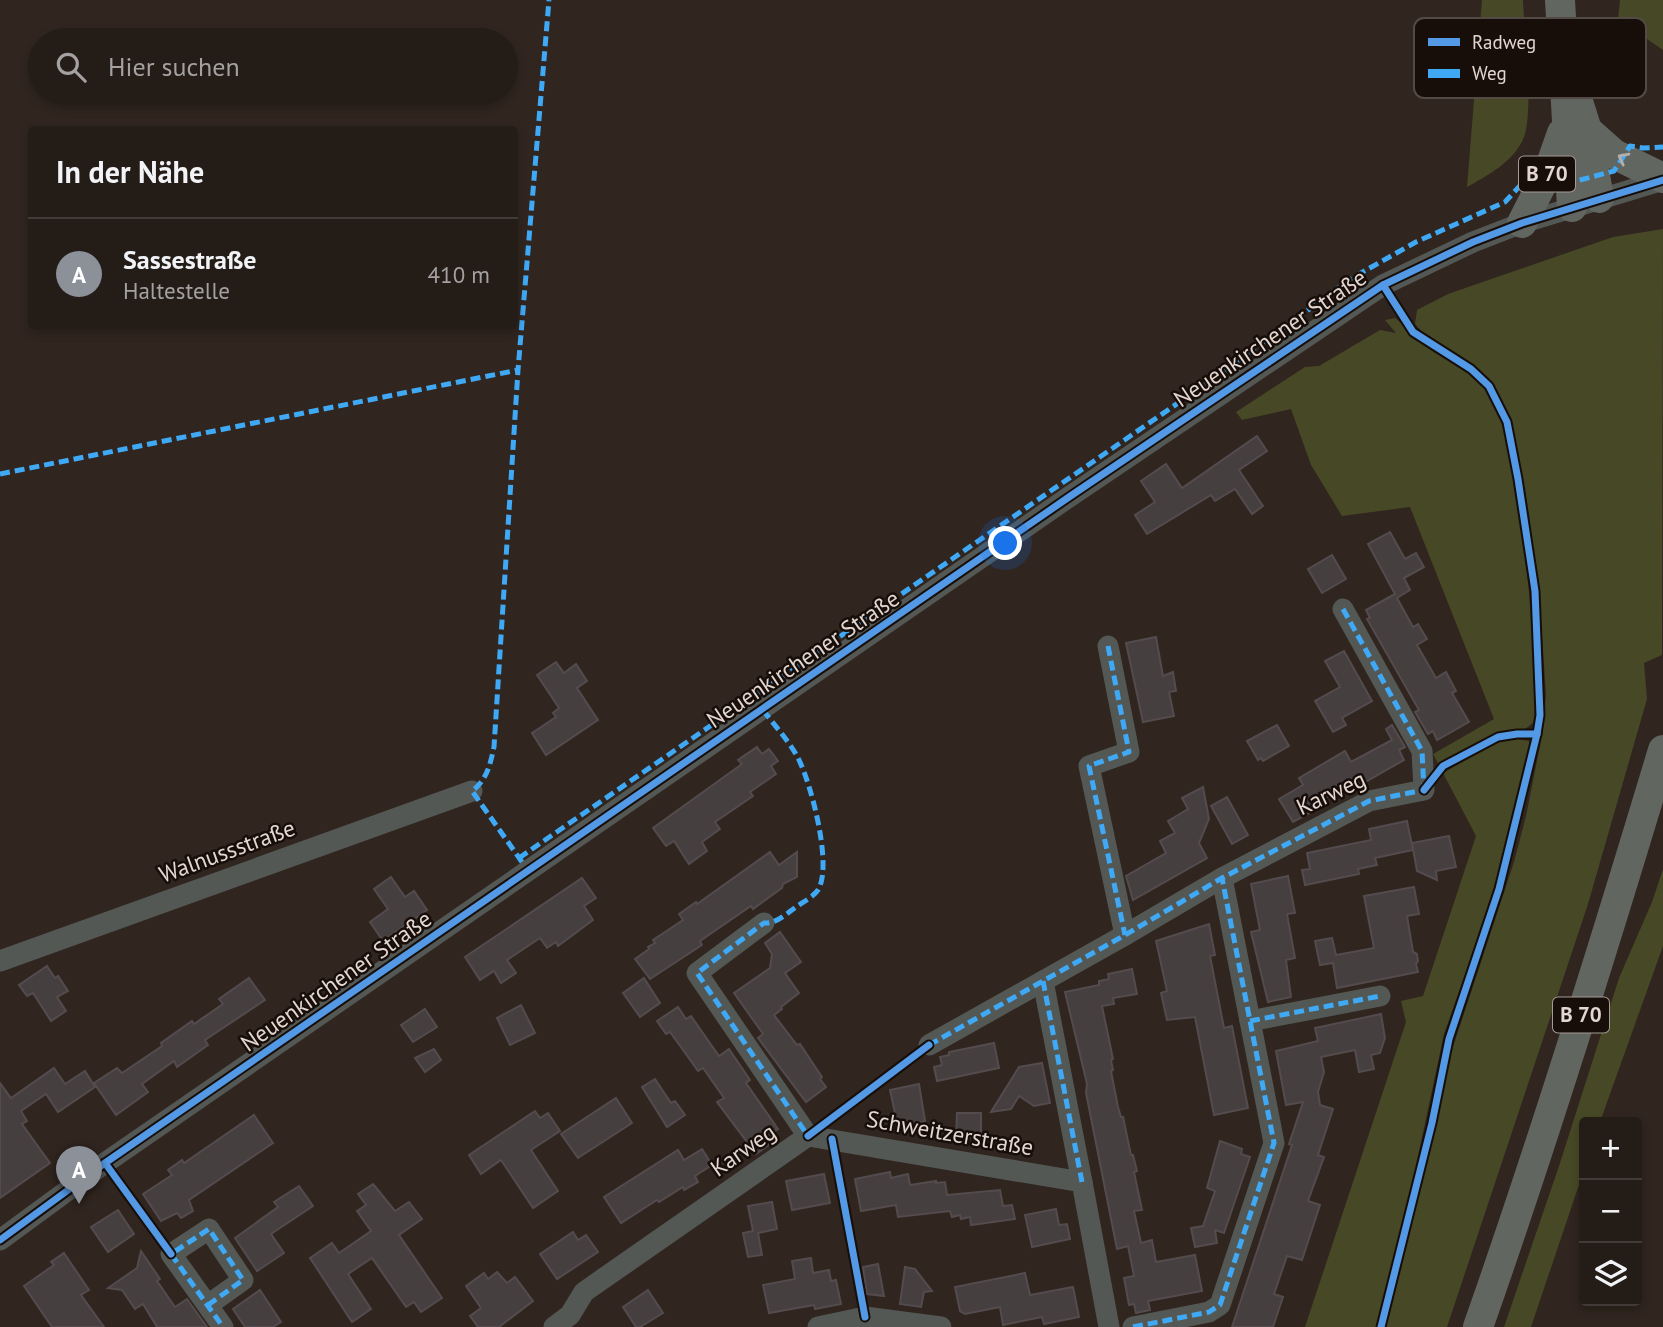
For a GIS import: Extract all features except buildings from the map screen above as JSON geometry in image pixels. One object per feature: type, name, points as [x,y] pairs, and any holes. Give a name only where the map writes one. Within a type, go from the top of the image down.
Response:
[{"type":"highway","name":"B 70","points":[[1560,0],[1562,18]]},
{"type":"highway","name":"B 70","points":[[1571,98],[1585,202]]},
{"type":"highway","name":"B 70","points":[[1522,223],[1549,170],[1576,126]]},
{"type":"highway","points":[[1576,126],[1614,154],[1663,179]]},
{"type":"highway","name":"B 70","points":[[1478,1327],[1617,902],[1663,750]]},
{"type":"street","name":"Neuenkirchener Straße","points":[[0,1240],[105,1163],[1383,285],[1473,242],[1522,223],[1663,179]]},
{"type":"street","name":"Karweg","points":[[929,1045],[1222,878],[1369,800],[1424,790],[1422,751],[1343,609]]},
{"type":"street","points":[[1108,646],[1129,752],[1089,766],[1125,934]]},
{"type":"street","name":"Walnussstraße","points":[[0,961],[472,791]]},
{"type":"street","points":[[1133,1327],[1211,1319],[1220,1305],[1273,1143],[1222,878]]},
{"type":"street","name":"Karweg","points":[[554,1327],[570,1315],[584,1292],[808,1136],[697,973],[764,923]]},
{"type":"street","points":[[1043,981],[1109,1327]]},
{"type":"street","points":[[1250,1021],[1380,996]]},
{"type":"street","name":"Schweitzerstraße","points":[[808,1136],[1082,1182]]},
{"type":"street","points":[[208,1305],[223,1327]]},
{"type":"street","points":[[818,1327],[865,1317],[941,1327]]},
{"type":"green space","points":[[1482,0],[1523,0],[1524,18],[1481,18]]},
{"type":"green space","points":[[1620,0],[1663,0],[1663,50],[1646,38],[1646,18],[1618,18]]},
{"type":"green space","points":[[1474,98],[1528,98],[1527,124],[1520,146],[1500,167],[1467,187]]},
{"type":"green space","points":[[1663,229],[1662,655],[1644,663],[1647,699],[1588,904],[1447,1327],[1385,1327],[1451,1053],[1514,862],[1526,816],[1540,746],[1546,695],[1539,590],[1525,490],[1508,412],[1488,378],[1425,335],[1415,324],[1417,310],[1448,294],[1613,237]]},
{"type":"green space","points":[[1395,318],[1418,341],[1478,381],[1493,399],[1508,442],[1530,599],[1535,711],[1533,723],[1525,729],[1495,735],[1439,765],[1433,754],[1494,719],[1410,507],[1342,516],[1311,465],[1291,409],[1242,420],[1236,412],[1305,367],[1319,366],[1380,330],[1396,333],[1385,320]]},
{"type":"green space","points":[[1512,738],[1529,741],[1530,759],[1496,888],[1444,1034],[1412,1184],[1376,1327],[1305,1327],[1406,1022],[1401,1001],[1423,996],[1476,836],[1443,773],[1497,742]]},
{"type":"green space","points":[[1663,869],[1663,946],[1602,1117],[1579,1117],[1579,1185],[1531,1327],[1504,1327],[1619,978],[1652,902]]},
{"type":"marked path","points":[[522,862],[472,791],[484,777],[494,747],[518,370],[549,0]]},
{"type":"marked path","points":[[519,858],[1223,372],[1352,278],[1416,242],[1505,202],[1528,177],[1534,177],[1554,187],[1614,171],[1630,146],[1663,147]]},
{"type":"marked path","points":[[0,474],[518,370]]},
{"type":"marked path","points":[[1343,609],[1422,751],[1424,790]]},
{"type":"marked path","points":[[1108,646],[1129,752],[1089,766],[1125,935]]},
{"type":"marked path","points":[[763,710],[790,746],[803,770],[814,804],[822,844],[822,878],[818,890],[811,897],[777,920],[764,923],[697,973],[808,1136]]},
{"type":"marked path","points":[[929,1045],[1222,878],[1369,801],[1424,790]]},
{"type":"marked path","points":[[1133,1327],[1209,1312],[1220,1305],[1274,1143],[1222,878]]},
{"type":"marked path","points":[[1043,981],[1082,1182]]},
{"type":"marked path","points":[[1250,1021],[1380,996]]},
{"type":"marked path","points":[[208,1305],[243,1280],[209,1229],[171,1254],[223,1327]]},
{"type":"cycle path","points":[[0,1240],[105,1163],[1069,497],[1383,285],[1473,242],[1522,223],[1663,180]]},
{"type":"cycle path","points":[[1381,1327],[1432,1123],[1449,1039],[1499,889],[1540,715],[1535,591],[1507,422],[1489,386],[1471,369],[1413,332],[1383,285]]},
{"type":"cycle path","points":[[1424,790],[1443,766],[1498,737],[1537,734]]},
{"type":"cycle path","points":[[808,1136],[929,1045]]},
{"type":"cycle path","points":[[832,1139],[865,1317]]},
{"type":"cycle path","points":[[105,1163],[171,1254]]},
{"type":"place","name":"Sassestraße","points":[[79,1204]]}]
